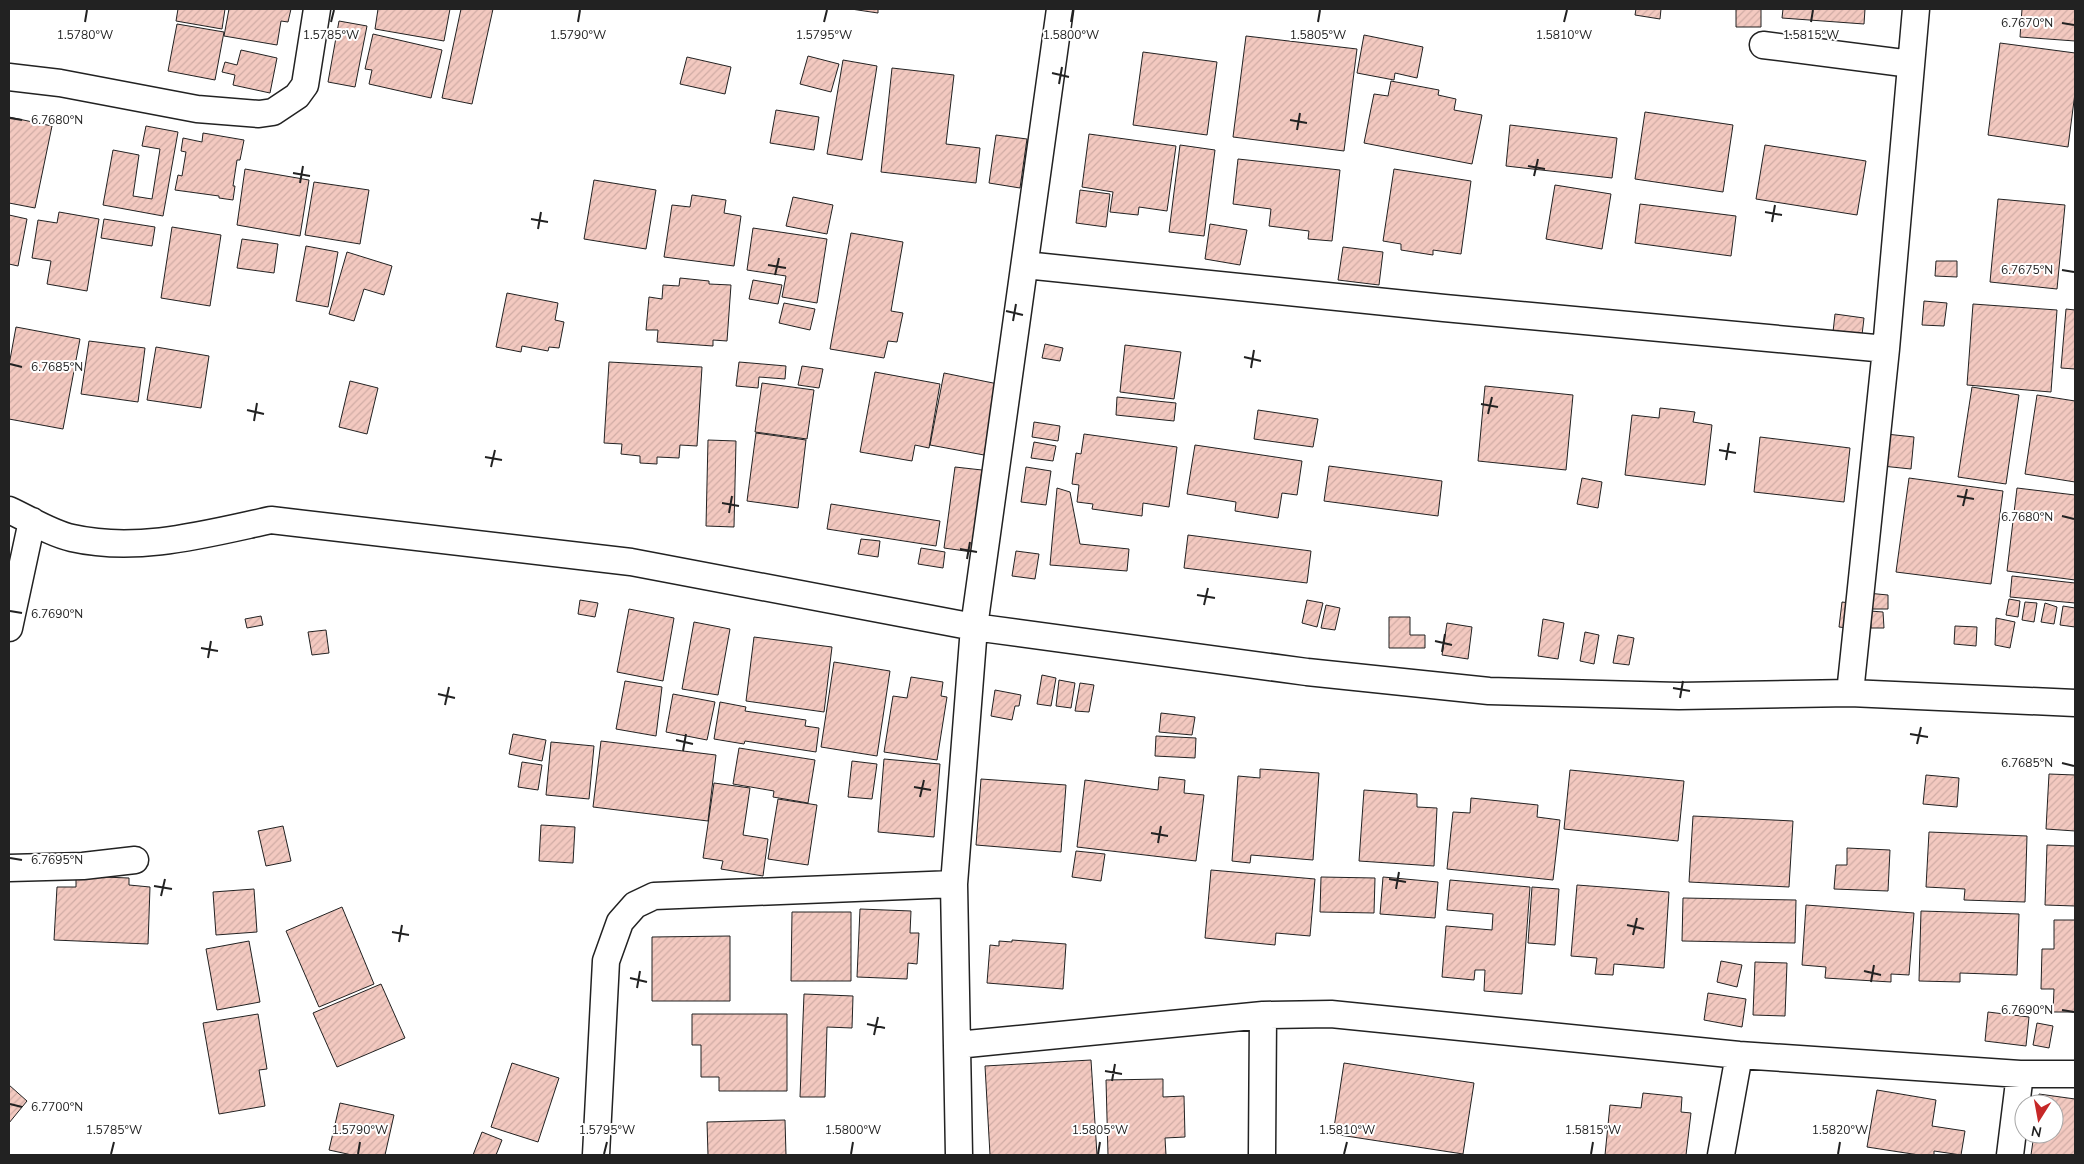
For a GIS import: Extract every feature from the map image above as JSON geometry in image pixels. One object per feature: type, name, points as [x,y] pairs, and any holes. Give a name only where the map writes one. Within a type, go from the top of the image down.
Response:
[{"type":"street","points":[[9,77],[60,83],[197,108],[259,114],[273,112],[297,96],[305,85],[317,9]]},
{"type":"street","points":[[958,1155],[954,884],[974,627],[1060,9]]},
{"type":"street","points":[[1850,693],[1886,349],[1916,9]]},
{"type":"street","points":[[1763,45],[1911,64]]},
{"type":"street","points":[[1025,265],[1444,308],[1886,349]]},
{"type":"street","points":[[9,510],[70,537],[109,544],[140,544],[228,530],[271,520],[631,562],[974,627],[1307,672],[1489,691],[1679,696],[1850,693],[2075,703]]},
{"type":"street","points":[[9,628],[32,521]]},
{"type":"street","points":[[9,868],[83,866],[135,860]]},
{"type":"street","points":[[596,1155],[606,961],[620,922],[635,905],[654,896],[954,884]]},
{"type":"street","points":[[957,1045],[1263,1015],[1331,1014],[1739,1055],[2020,1074],[2075,1074]]},
{"type":"street","points":[[1262,1155],[1263,1015]]},
{"type":"street","points":[[1721,1155],[1739,1055]]},
{"type":"street","points":[[2010,1155],[2020,1074]]},
{"type":"building","points":[[178,9],[225,9],[222,29],[176,21]]},
{"type":"building","points":[[229,9],[291,9],[288,22],[281,21],[277,45],[224,36]]},
{"type":"building","points":[[378,9],[450,9],[444,41],[375,29]]},
{"type":"building","points":[[461,9],[493,9],[472,104],[442,98]]},
{"type":"building","points":[[851,9],[878,9],[878,13]]},
{"type":"building","points":[[1636,9],[1661,9],[1660,19],[1635,15]]},
{"type":"building","points":[[1736,9],[1761,9],[1761,27],[1736,27]]},
{"type":"building","points":[[1783,9],[1865,9],[1864,24],[1782,18]]},
{"type":"building","points":[[2022,9],[2075,9],[2075,41],[2020,37]]},
{"type":"building","points":[[339,21],[367,26],[355,87],[328,82]]},
{"type":"building","points":[[177,24],[224,32],[215,80],[168,71]]},
{"type":"building","points":[[373,34],[442,50],[431,98],[369,84],[372,70],[365,69]]},
{"type":"building","points":[[1364,35],[1423,47],[1417,78],[1395,73],[1394,80],[1357,73]]},
{"type":"building","points":[[1246,36],[1357,49],[1344,151],[1233,137]]},
{"type":"building","points":[[2000,43],[2075,53],[2075,93],[2068,147],[1988,135]]},
{"type":"building","points":[[241,50],[277,58],[270,93],[233,85],[235,75],[222,72],[225,62],[237,65]]},
{"type":"building","points":[[1143,52],[1217,62],[1207,135],[1133,125]]},
{"type":"building","points":[[808,56],[839,64],[831,92],[800,84]]},
{"type":"building","points":[[687,57],[731,67],[725,94],[680,84]]},
{"type":"building","points":[[843,60],[877,66],[862,160],[827,154]]},
{"type":"building","points":[[892,68],[954,75],[946,144],[980,148],[976,183],[881,172]]},
{"type":"building","points":[[1391,81],[1439,90],[1438,95],[1456,99],[1454,110],[1482,115],[1472,164],[1364,143],[1374,94],[1388,96]]},
{"type":"building","points":[[776,110],[819,117],[814,150],[770,143]]},
{"type":"building","points":[[1645,112],[1733,125],[1723,192],[1635,179]]},
{"type":"building","points":[[9,117],[52,126],[35,208],[9,203]]},
{"type":"building","points":[[1510,125],[1617,138],[1612,178],[1506,166]]},
{"type":"building","points":[[146,126],[178,132],[163,216],[103,205],[113,150],[139,155],[133,196],[152,199],[160,149],[142,146]]},
{"type":"building","points":[[203,133],[244,140],[240,160],[237,160],[233,200],[219,198],[219,196],[175,190],[178,175],[182,176],[186,152],[181,151],[183,138],[202,142]]},
{"type":"building","points":[[1089,134],[1176,146],[1167,211],[1139,207],[1138,215],[1110,212],[1113,192],[1082,187]]},
{"type":"building","points":[[996,135],[1027,139],[1020,188],[989,183]]},
{"type":"building","points":[[1180,145],[1215,150],[1204,236],[1169,232]]},
{"type":"building","points":[[1765,145],[1866,161],[1857,215],[1756,199]]},
{"type":"building","points":[[1238,159],[1340,170],[1332,241],[1308,239],[1309,231],[1269,226],[1271,209],[1233,204]]},
{"type":"building","points":[[245,169],[309,180],[300,236],[237,225]]},
{"type":"building","points":[[1394,169],[1471,181],[1461,254],[1433,250],[1433,255],[1401,250],[1401,244],[1383,241]]},
{"type":"building","points":[[594,180],[656,190],[646,249],[584,239]]},
{"type":"building","points":[[314,182],[369,190],[360,244],[305,235]]},
{"type":"building","points":[[1555,185],[1611,194],[1602,249],[1546,239]]},
{"type":"building","points":[[1080,190],[1110,194],[1106,227],[1076,223]]},
{"type":"building","points":[[692,195],[726,200],[724,213],[741,216],[734,266],[664,257],[672,205],[690,207]]},
{"type":"building","points":[[793,197],[833,205],[827,234],[786,226]]},
{"type":"building","points":[[1998,199],[2065,205],[2057,289],[1990,282]]},
{"type":"building","points":[[1640,204],[1736,216],[1731,256],[1635,243]]},
{"type":"building","points":[[59,212],[99,219],[87,291],[47,284],[51,261],[32,258],[38,220],[57,223]]},
{"type":"building","points":[[9,215],[27,219],[18,266],[9,264]]},
{"type":"building","points":[[104,219],[155,227],[152,246],[101,238]]},
{"type":"building","points":[[1210,224],[1247,230],[1240,265],[1205,259]]},
{"type":"building","points":[[172,227],[221,235],[210,306],[161,298]]},
{"type":"building","points":[[753,228],[827,239],[817,303],[782,297],[786,276],[747,270]]},
{"type":"building","points":[[851,233],[903,242],[891,311],[903,313],[897,342],[888,341],[884,358],[830,349]]},
{"type":"building","points":[[242,239],[278,244],[274,273],[237,268]]},
{"type":"building","points":[[306,246],[338,252],[328,307],[296,301]]},
{"type":"building","points":[[1343,247],[1383,252],[1379,285],[1338,280]]},
{"type":"building","points":[[347,252],[392,266],[384,295],[364,289],[354,321],[329,314]]},
{"type":"building","points":[[1936,261],[1957,261],[1957,277],[1935,276]]},
{"type":"building","points":[[680,278],[709,281],[709,284],[731,285],[727,341],[713,340],[713,346],[657,342],[658,330],[646,330],[649,297],[662,299],[663,285],[679,286]]},
{"type":"building","points":[[753,280],[782,285],[778,304],[749,299]]},
{"type":"building","points":[[507,293],[558,303],[555,320],[564,322],[559,348],[549,347],[548,351],[522,346],[521,352],[496,347]]},
{"type":"building","points":[[1924,301],[1947,303],[1944,326],[1922,325]]},
{"type":"building","points":[[784,303],[815,309],[810,330],[779,323]]},
{"type":"building","points":[[1973,304],[2057,310],[2051,392],[1967,385]]},
{"type":"building","points":[[2066,309],[2075,310],[2075,369],[2061,368]]},
{"type":"building","points":[[1835,314],[1864,318],[1862,335],[1833,332]]},
{"type":"building","points":[[16,327],[80,339],[63,429],[9,419],[9,365]]},
{"type":"building","points":[[89,341],[145,348],[138,402],[81,394]]},
{"type":"building","points":[[1045,344],[1063,348],[1060,361],[1042,358]]},
{"type":"building","points":[[1125,345],[1181,352],[1174,399],[1120,392]]},
{"type":"building","points":[[156,347],[209,356],[201,408],[147,400]]},
{"type":"building","points":[[609,362],[702,367],[697,446],[680,445],[679,458],[657,457],[657,464],[640,463],[640,456],[621,454],[622,444],[604,443]]},
{"type":"building","points":[[739,362],[786,366],[785,379],[759,377],[758,388],[736,386]]},
{"type":"building","points":[[802,366],[823,369],[819,388],[798,385]]},
{"type":"building","points":[[875,372],[940,384],[929,448],[915,445],[912,461],[860,452]]},
{"type":"building","points":[[944,373],[998,384],[984,455],[930,445]]},
{"type":"building","points":[[350,381],[378,388],[367,434],[339,427]]},
{"type":"building","points":[[762,383],[814,390],[807,439],[755,432]]},
{"type":"building","points":[[1485,386],[1573,395],[1566,470],[1478,461]]},
{"type":"building","points":[[1972,387],[2019,395],[2006,484],[1958,477]]},
{"type":"building","points":[[2037,395],[2075,401],[2075,482],[2025,474]]},
{"type":"building","points":[[1117,397],[1176,403],[1174,421],[1116,415]]},
{"type":"building","points":[[1660,408],[1695,412],[1693,422],[1712,425],[1705,485],[1625,475],[1632,415],[1659,418]]},
{"type":"building","points":[[1258,410],[1318,419],[1313,447],[1254,439]]},
{"type":"building","points":[[1034,422],[1060,426],[1058,441],[1032,437]]},
{"type":"building","points":[[756,433],[806,440],[798,508],[747,501]]},
{"type":"building","points":[[1084,434],[1177,447],[1169,507],[1143,503],[1142,516],[1092,509],[1093,504],[1077,502],[1079,485],[1072,484],[1076,453],[1081,454]]},
{"type":"building","points":[[1886,434],[1914,437],[1911,469],[1882,466]]},
{"type":"building","points":[[1760,437],[1850,448],[1844,502],[1754,492]]},
{"type":"building","points":[[708,440],[736,441],[734,527],[706,526]]},
{"type":"building","points":[[1034,442],[1056,446],[1053,461],[1031,458]]},
{"type":"building","points":[[1195,445],[1302,461],[1297,495],[1282,493],[1278,518],[1235,511],[1236,502],[1187,494]]},
{"type":"building","points":[[1329,466],[1442,481],[1438,516],[1324,501]]},
{"type":"building","points":[[955,467],[982,470],[972,552],[944,548]]},
{"type":"building","points":[[1026,467],[1051,471],[1046,505],[1021,502]]},
{"type":"building","points":[[1582,478],[1602,482],[1598,508],[1577,504]]},
{"type":"building","points":[[1909,478],[2003,491],[1991,584],[1896,572]]},
{"type":"building","points":[[1057,488],[1070,492],[1080,544],[1129,549],[1127,571],[1050,565]]},
{"type":"building","points":[[2017,488],[2075,495],[2075,580],[2007,571]]},
{"type":"building","points":[[831,504],[940,521],[936,546],[827,529]]},
{"type":"building","points":[[1188,535],[1311,551],[1307,583],[1184,568]]},
{"type":"building","points":[[861,539],[880,541],[878,557],[858,554]]},
{"type":"building","points":[[921,548],[945,552],[943,568],[918,564]]},
{"type":"building","points":[[1016,551],[1039,554],[1035,579],[1012,576]]},
{"type":"building","points":[[2012,576],[2075,583],[2075,603],[2010,597]]},
{"type":"building","points":[[1867,593],[1888,595],[1888,609],[1866,609]]},
{"type":"building","points":[[2009,599],[2020,601],[2018,617],[2006,615]]},
{"type":"building","points":[[580,600],[598,603],[595,617],[578,614]]},
{"type":"building","points":[[1307,600],[1323,603],[1317,627],[1302,623]]},
{"type":"building","points":[[1842,602],[1858,604],[1855,629],[1839,627]]},
{"type":"building","points":[[2025,602],[2037,603],[2034,622],[2022,620]]},
{"type":"building","points":[[2045,603],[2057,607],[2054,624],[2041,622]]},
{"type":"building","points":[[1326,605],[1340,608],[1335,630],[1321,628]]},
{"type":"building","points":[[2063,606],[2075,608],[2075,627],[2060,625]]},
{"type":"building","points":[[629,609],[674,618],[663,681],[617,672]]},
{"type":"building","points":[[1870,611],[1883,612],[1884,628],[1871,628]]},
{"type":"building","points":[[261,616],[263,625],[247,628],[245,619]]},
{"type":"building","points":[[1389,617],[1410,617],[1410,635],[1425,635],[1425,648],[1389,648]]},
{"type":"building","points":[[1996,618],[2015,622],[2010,648],[1995,645]]},
{"type":"building","points":[[1543,619],[1564,623],[1558,659],[1538,656]]},
{"type":"building","points":[[694,622],[730,629],[718,695],[682,689]]},
{"type":"building","points":[[1447,623],[1472,627],[1468,659],[1442,655]]},
{"type":"building","points":[[1955,626],[1977,627],[1976,646],[1954,644]]},
{"type":"building","points":[[326,630],[329,653],[312,655],[308,632]]},
{"type":"building","points":[[1585,632],[1599,635],[1594,664],[1580,661]]},
{"type":"building","points":[[1618,635],[1634,638],[1629,665],[1613,663]]},
{"type":"building","points":[[754,637],[832,647],[824,712],[746,701]]},
{"type":"building","points":[[834,662],[890,671],[877,756],[821,747]]},
{"type":"building","points":[[1042,675],[1056,678],[1051,706],[1037,704]]},
{"type":"building","points":[[911,677],[943,682],[941,696],[947,697],[937,760],[884,752],[893,696],[907,698]]},
{"type":"building","points":[[1059,680],[1075,683],[1071,708],[1056,706]]},
{"type":"building","points":[[625,681],[662,687],[656,736],[616,729]]},
{"type":"building","points":[[1080,683],[1094,685],[1089,712],[1075,711]]},
{"type":"building","points":[[995,690],[1021,695],[1019,706],[1015,706],[1012,720],[991,716]]},
{"type":"building","points":[[673,694],[715,702],[707,740],[666,732]]},
{"type":"building","points":[[720,702],[746,707],[745,711],[806,720],[805,726],[819,728],[816,752],[745,741],[744,744],[714,739]]},
{"type":"building","points":[[1161,713],[1195,717],[1192,735],[1159,732]]},
{"type":"building","points":[[513,734],[546,740],[542,761],[509,754]]},
{"type":"building","points":[[1156,736],[1196,738],[1195,758],[1155,756]]},
{"type":"building","points":[[601,741],[716,755],[708,821],[593,807]]},
{"type":"building","points":[[551,742],[594,746],[589,799],[546,795]]},
{"type":"building","points":[[739,748],[815,760],[808,803],[773,797],[774,791],[733,784]]},
{"type":"building","points":[[884,759],[940,764],[934,837],[878,832]]},
{"type":"building","points":[[852,761],[877,764],[872,799],[848,797]]},
{"type":"building","points":[[522,762],[542,765],[538,790],[518,787]]},
{"type":"building","points":[[1260,769],[1319,773],[1313,860],[1251,855],[1250,863],[1232,861],[1238,776],[1260,778]]},
{"type":"building","points":[[1570,770],[1684,781],[1678,841],[1564,829]]},
{"type":"building","points":[[2049,774],[2075,775],[2075,831],[2046,829]]},
{"type":"building","points":[[1926,775],[1959,778],[1957,807],[1923,804]]},
{"type":"building","points":[[1159,777],[1185,780],[1184,793],[1204,795],[1196,861],[1077,847],[1085,780],[1158,790]]},
{"type":"building","points":[[981,779],[1066,785],[1061,852],[976,845]]},
{"type":"building","points":[[714,783],[750,788],[743,835],[768,839],[763,876],[721,869],[723,861],[703,858]]},
{"type":"building","points":[[1364,790],[1417,794],[1417,807],[1437,808],[1434,866],[1359,861]]},
{"type":"building","points":[[1471,798],[1538,805],[1537,817],[1560,820],[1553,880],[1447,869],[1453,812],[1470,813]]},
{"type":"building","points":[[778,799],[817,805],[808,865],[768,859]]},
{"type":"building","points":[[1693,816],[1793,821],[1789,887],[1689,882]]},
{"type":"building","points":[[541,825],[575,827],[573,863],[539,861]]},
{"type":"building","points":[[283,826],[291,861],[266,866],[258,831]]},
{"type":"building","points":[[1929,832],[2027,836],[2025,902],[1964,900],[1965,889],[1926,887]]},
{"type":"building","points":[[2047,845],[2075,846],[2075,906],[2045,905]]},
{"type":"building","points":[[1847,848],[1890,850],[1888,891],[1834,889],[1836,865],[1847,865]]},
{"type":"building","points":[[1076,851],[1105,854],[1101,881],[1072,877]]},
{"type":"building","points":[[1211,870],[1315,879],[1310,936],[1276,933],[1275,945],[1205,938]]},
{"type":"building","points":[[76,876],[129,878],[129,885],[150,887],[148,944],[54,940],[57,887],[76,887]]},
{"type":"building","points":[[1321,877],[1375,878],[1374,913],[1320,912]]},
{"type":"building","points":[[1383,877],[1438,882],[1435,918],[1380,914]]},
{"type":"building","points":[[1450,880],[1530,887],[1522,994],[1484,991],[1485,970],[1475,970],[1474,980],[1442,977],[1446,926],[1492,930],[1493,914],[1447,910]]},
{"type":"building","points":[[1577,885],[1669,892],[1664,968],[1614,964],[1613,975],[1595,974],[1597,958],[1571,956]]},
{"type":"building","points":[[1532,887],[1559,889],[1555,945],[1528,943]]},
{"type":"building","points":[[254,889],[257,932],[216,935],[213,892]]},
{"type":"building","points":[[1683,898],[1796,900],[1795,943],[1682,941]]},
{"type":"building","points":[[1806,905],[1914,913],[1909,975],[1891,974],[1891,982],[1825,978],[1826,967],[1802,965]]},
{"type":"building","points":[[342,907],[374,984],[319,1007],[286,931]]},
{"type":"building","points":[[860,909],[911,911],[910,933],[919,933],[917,964],[908,963],[907,979],[857,977]]},
{"type":"building","points":[[1921,911],[2019,914],[2017,975],[1960,973],[1960,982],[1919,981]]},
{"type":"building","points":[[792,912],[851,912],[851,981],[791,981]]},
{"type":"building","points":[[2054,920],[2075,920],[2075,1012],[2053,1012],[2054,989],[2041,989],[2042,949],[2054,949]]},
{"type":"building","points":[[730,936],[730,1001],[652,1001],[652,937]]},
{"type":"building","points":[[1012,940],[1066,944],[1063,989],[987,983],[990,945],[999,946],[999,941],[1012,942]]},
{"type":"building","points":[[249,941],[260,1002],[217,1010],[206,949]]},
{"type":"building","points":[[1721,961],[1742,965],[1737,987],[1717,982]]},
{"type":"building","points":[[1755,962],[1787,963],[1785,1016],[1753,1015]]},
{"type":"building","points":[[381,984],[405,1038],[337,1067],[313,1013]]},
{"type":"building","points":[[1708,993],[1746,999],[1742,1027],[1704,1020]]},
{"type":"building","points":[[804,994],[853,996],[852,1028],[827,1027],[825,1097],[800,1097]]},
{"type":"building","points":[[1988,1012],[2029,1017],[2026,1046],[1985,1041]]},
{"type":"building","points":[[258,1014],[267,1069],[259,1070],[265,1106],[219,1114],[203,1023]]},
{"type":"building","points":[[692,1014],[787,1014],[787,1091],[719,1091],[719,1077],[701,1077],[701,1045],[692,1045]]},
{"type":"building","points":[[2037,1023],[2053,1026],[2049,1048],[2033,1045]]},
{"type":"building","points":[[1091,1060],[1097,1155],[990,1155],[985,1066]]},
{"type":"building","points":[[512,1063],[559,1078],[538,1142],[491,1127]]},
{"type":"building","points":[[1344,1063],[1474,1083],[1463,1154],[1333,1134]]},
{"type":"building","points":[[1163,1079],[1163,1097],[1184,1096],[1185,1137],[1165,1138],[1166,1155],[1108,1155],[1106,1080]]},
{"type":"building","points":[[9,1085],[27,1101],[9,1123]]},
{"type":"building","points":[[1877,1090],[1936,1100],[1932,1126],[1965,1131],[1961,1155],[1934,1151],[1934,1155],[1919,1155],[1867,1147]]},
{"type":"building","points":[[1643,1093],[1682,1097],[1681,1112],[1691,1113],[1686,1155],[1605,1155],[1610,1105],[1641,1108]]},
{"type":"building","points":[[2064,1097],[2075,1099],[2075,1155],[2031,1155],[2033,1144],[2064,1144]]},
{"type":"building","points":[[340,1103],[394,1115],[385,1155],[352,1155],[329,1150]]},
{"type":"building","points":[[785,1120],[786,1155],[708,1155],[707,1122]]},
{"type":"building","points":[[482,1132],[502,1140],[496,1155],[473,1155]]}]
